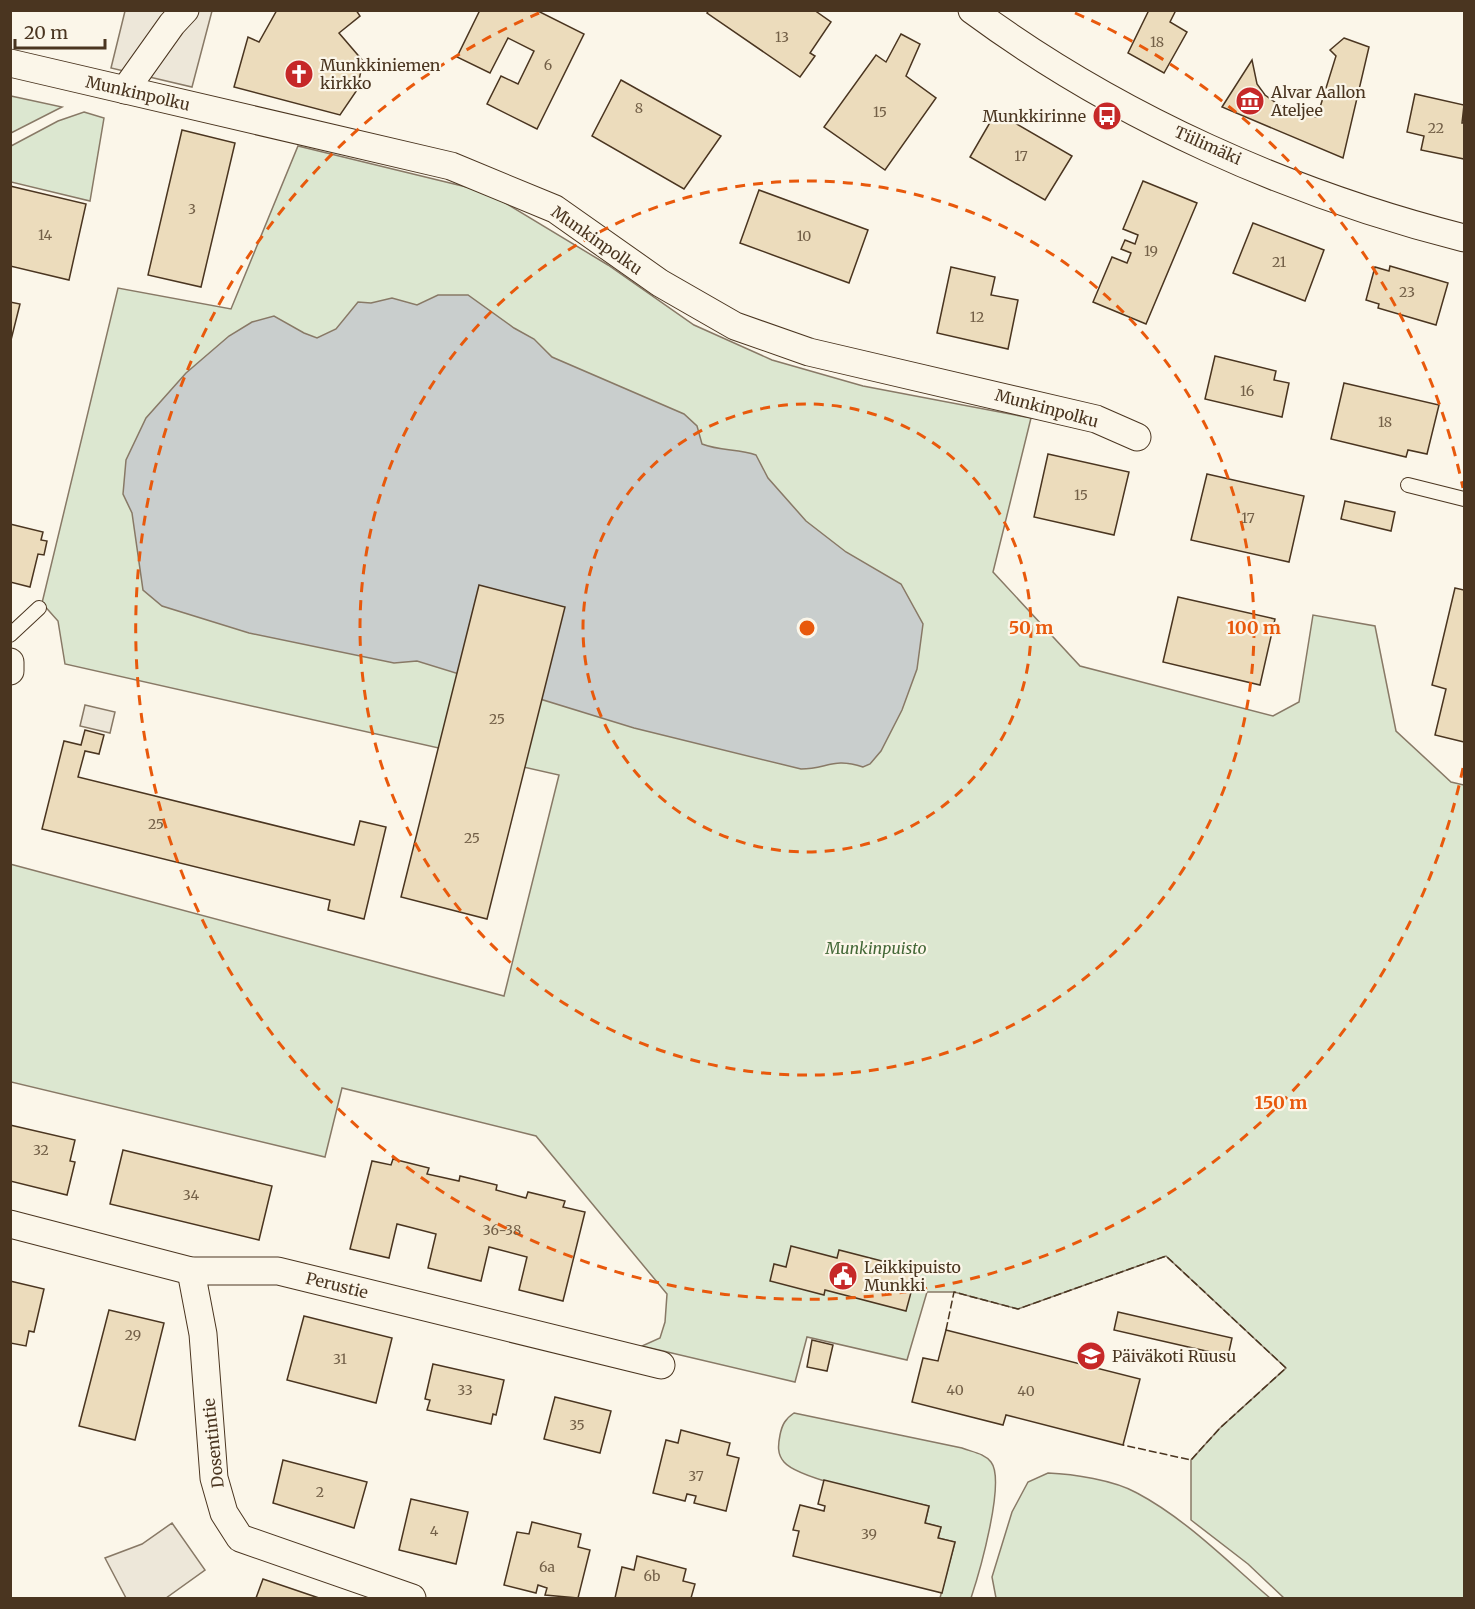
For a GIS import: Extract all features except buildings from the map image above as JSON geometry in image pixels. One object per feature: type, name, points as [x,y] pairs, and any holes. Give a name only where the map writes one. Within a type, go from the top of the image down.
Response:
[{"type":"street","points":[[125,90],[172,24],[185,10]]},
{"type":"street","name":"Tiilimäki","points":[[972,10],[1055,66],[1192,139],[1346,202],[1409,224],[1464,238]]},
{"type":"street","name":"Munkinpolku","points":[[10,63],[452,166],[555,209],[660,283],[735,326],[809,352],[1096,419],[1137,437]]},
{"type":"street","points":[[10,662],[10,671]]},
{"type":"street","name":"Perustie","points":[[10,1224],[191,1271],[278,1271],[661,1365]]},
{"type":"street","name":"Dosentintie","points":[[191,1271],[203,1335],[214,1478],[224,1513],[240,1538],[412,1599]]},
{"type":"lane","points":[[1408,485],[1464,499]]},
{"type":"lane","points":[[10,635],[39,608]]},
{"type":"green space","points":[[11,96],[62,107],[11,133]]},
{"type":"green space","points":[[84,112],[104,118],[90,201],[11,182],[11,146],[58,121]]},
{"type":"green space","name":"Munkinpuisto","points":[[298,146],[487,192],[608,265],[694,325],[772,360],[863,386],[1031,418],[993,572],[1080,666],[1273,716],[1299,702],[1313,615],[1375,626],[1396,731],[1451,782],[1464,785],[1464,1598],[1284,1598],[1248,1564],[1191,1520],[1191,1460],[1220,1428],[1286,1368],[1166,1256],[1018,1309],[954,1292],[927,1292],[907,1360],[807,1337],[795,1382],[642,1346],[660,1338],[665,1322],[667,1294],[536,1136],[342,1088],[325,1157],[11,1082],[10,864],[504,996],[559,775],[65,664],[58,621],[42,603],[118,288],[231,309]]},
{"type":"green space","points":[[794,1413],[962,1448],[981,1455],[991,1462],[995,1472],[995,1488],[990,1528],[971,1598],[940,1598],[955,1542],[938,1538],[941,1527],[925,1523],[929,1506],[809,1476],[784,1462],[780,1456],[780,1435],[784,1422]]},
{"type":"green space","points":[[1048,1473],[1093,1478],[1128,1488],[1137,1493],[1190,1528],[1270,1598],[996,1598],[992,1577],[1012,1512],[1028,1482]]},
{"type":"shaded area","points":[[125,11],[212,11],[192,87],[111,68]]},
{"type":"shaded area","points":[[438,295],[468,295],[514,328],[534,339],[552,357],[684,414],[697,426],[702,444],[756,455],[768,478],[806,521],[846,552],[901,584],[923,624],[917,669],[902,710],[881,751],[870,764],[863,767],[837,763],[801,769],[634,728],[417,661],[394,663],[249,633],[162,606],[143,590],[132,513],[123,494],[126,460],[146,418],[186,373],[229,336],[252,322],[274,316],[317,338],[336,329],[358,302],[371,303],[392,298],[417,305]]},
{"type":"shaded area","points":[[85,705],[115,712],[110,733],[80,726]]},
{"type":"shaded area","points":[[172,1523],[205,1570],[166,1598],[126,1598],[105,1558],[142,1544]]},
{"type":"fence","points":[[946,1330],[954,1292],[1018,1309],[1166,1256],[1286,1368],[1220,1428],[1191,1460],[1123,1445]]},
{"type":"place","name":"Munkkiniemen kirkko","points":[[299,74]]},
{"type":"place","name":"Alvar Aallon Ateljee","points":[[1250,101]]},
{"type":"place","name":"Munkkirinne","points":[[1107,116]]},
{"type":"place","name":"Leikkipuisto Munkki","points":[[843,1276]]},
{"type":"place","name":"Päiväkoti Ruusu","points":[[1091,1356]]}]
